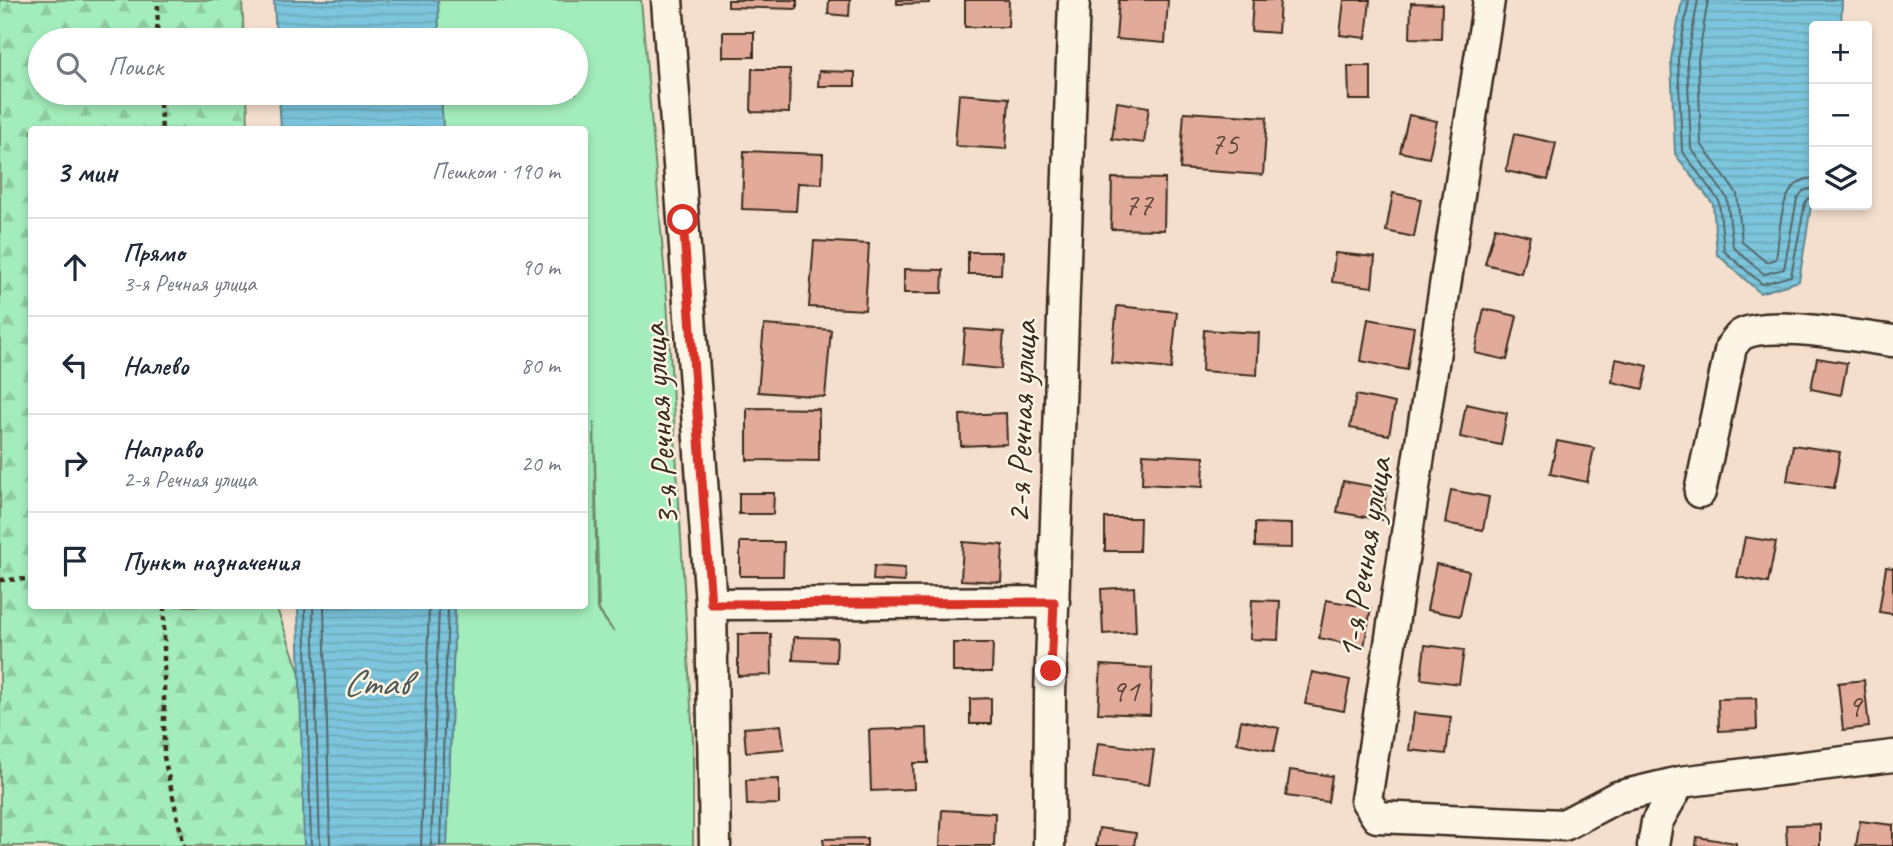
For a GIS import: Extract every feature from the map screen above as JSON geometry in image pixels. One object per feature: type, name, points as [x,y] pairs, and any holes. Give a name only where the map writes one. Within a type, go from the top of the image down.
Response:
[{"type":"street","name":"3-я Речная улица","points":[[667,0],[711,604],[715,846]]},
{"type":"street","name":"2-я Речная улица","points":[[1049,846],[1054,602],[1074,0]]},
{"type":"street","name":"1-я Речная улица","points":[[1489,0],[1366,800],[1377,817],[1564,825],[1617,797],[1680,782]]},
{"type":"street","points":[[1700,492],[1731,347],[1739,336],[1756,330],[1782,329],[1893,341]]},
{"type":"street","points":[[711,604],[1054,602]]},
{"type":"street","points":[[1653,846],[1657,822],[1680,782],[1893,756]]},
{"type":"path","points":[[157,28],[158,0]]},
{"type":"path","points":[[160,105],[162,126]]},
{"type":"path","points":[[0,580],[28,579]]},
{"type":"path","points":[[164,609],[164,757],[184,846]]},
{"type":"green space","points":[[0,0],[242,0],[243,28],[28,28],[28,105],[247,105],[248,126],[28,126],[28,609],[277,609],[361,846],[0,846]]},
{"type":"green space","points":[[438,0],[641,0],[667,300],[693,740],[693,846],[447,846],[455,609],[588,609],[588,126],[443,126],[442,105],[588,105],[588,28],[439,28]],"holes":[[[594,422],[599,610],[614,632],[597,609]]]},
{"type":"water","points":[[274,0],[438,0],[439,28],[275,28]]},
{"type":"water","points":[[1682,0],[1842,0],[1841,21],[1809,21],[1810,210],[1799,281],[1760,293],[1717,254],[1713,204],[1675,154],[1671,59]]},
{"type":"water","points":[[280,105],[442,105],[443,126],[281,126]]},
{"type":"water","name":"Став","points":[[298,609],[455,609],[447,846],[304,846]]},
{"type":"building","points":[[728,0],[797,0],[797,9],[728,7]]},
{"type":"building","points":[[829,0],[850,0],[849,16],[828,14]]},
{"type":"building","points":[[897,0],[930,0],[930,3],[897,4]]},
{"type":"building","points":[[965,0],[1009,0],[1008,27],[965,27]]},
{"type":"building","points":[[1119,0],[1168,0],[1165,43],[1116,39]]},
{"type":"building","points":[[1253,0],[1280,0],[1278,33],[1251,31]]},
{"type":"building","points":[[1344,0],[1370,0],[1366,38],[1340,35]]},
{"type":"building","points":[[1411,3],[1442,4],[1441,39],[1410,38]]},
{"type":"building","points":[[723,32],[754,32],[754,57],[723,57]]},
{"type":"building","points":[[1348,66],[1371,66],[1371,100],[1349,100]]},
{"type":"building","points":[[752,69],[790,69],[789,113],[751,112]]},
{"type":"building","points":[[819,71],[855,72],[855,86],[818,86]]},
{"type":"building","points":[[959,94],[1009,98],[1006,149],[955,146]]},
{"type":"building","points":[[1117,102],[1149,107],[1144,143],[1112,139]]},
{"type":"building","points":[[1184,112],[1267,117],[1263,175],[1180,169]]},
{"type":"building","points":[[1409,115],[1437,121],[1429,158],[1400,152]]},
{"type":"building","points":[[1514,134],[1556,143],[1548,180],[1506,171]]},
{"type":"building","points":[[744,151],[823,154],[822,184],[798,183],[796,211],[742,209]]},
{"type":"building","points":[[1112,178],[1165,179],[1164,230],[1111,229]]},
{"type":"building","points":[[1393,193],[1421,199],[1414,237],[1386,231]]},
{"type":"building","points":[[1495,227],[1530,236],[1521,273],[1485,264]]},
{"type":"building","points":[[814,241],[869,244],[865,310],[809,307]]},
{"type":"building","points":[[968,252],[1002,252],[1001,274],[968,274]]},
{"type":"building","points":[[1335,253],[1375,257],[1372,287],[1332,282]]},
{"type":"building","points":[[904,269],[943,270],[942,293],[904,293]]},
{"type":"building","points":[[1117,306],[1177,312],[1171,369],[1111,363]]},
{"type":"building","points":[[1484,309],[1517,316],[1507,360],[1475,353]]},
{"type":"building","points":[[1368,319],[1414,327],[1407,370],[1361,361]]},
{"type":"building","points":[[764,325],[831,330],[825,397],[758,392]]},
{"type":"building","points":[[965,329],[1004,332],[1001,369],[962,365]]},
{"type":"building","points":[[1204,330],[1259,333],[1257,375],[1202,371]]},
{"type":"building","points":[[1817,358],[1847,363],[1841,395],[1811,389]]},
{"type":"building","points":[[1616,359],[1648,366],[1643,389],[1612,382]]},
{"type":"building","points":[[1356,395],[1395,403],[1389,435],[1350,428]]},
{"type":"building","points":[[1466,404],[1507,413],[1501,445],[1460,437]]},
{"type":"building","points":[[747,408],[819,409],[819,461],[747,460]]},
{"type":"building","points":[[1006,413],[1007,444],[961,446],[960,415]]},
{"type":"building","points":[[1557,441],[1594,448],[1587,482],[1550,474]]},
{"type":"building","points":[[1793,445],[1840,452],[1834,488],[1787,481]]},
{"type":"building","points":[[1143,454],[1204,457],[1203,487],[1142,484]]},
{"type":"building","points":[[1343,481],[1387,489],[1382,520],[1337,512]]},
{"type":"building","points":[[1451,490],[1489,497],[1483,530],[1445,523]]},
{"type":"building","points":[[739,493],[774,493],[773,514],[739,514]]},
{"type":"building","points":[[1105,518],[1140,518],[1139,551],[1105,551]]},
{"type":"building","points":[[1255,523],[1292,524],[1292,548],[1255,547]]},
{"type":"building","points":[[1745,537],[1776,542],[1768,583],[1737,577]]},
{"type":"building","points":[[740,542],[784,542],[783,576],[740,576]]},
{"type":"building","points":[[963,542],[1003,545],[1001,582],[961,580]]},
{"type":"building","points":[[1436,564],[1469,571],[1460,616],[1427,610]]},
{"type":"building","points":[[874,566],[905,568],[904,582],[873,580]]},
{"type":"building","points":[[1886,567],[1893,568],[1893,614],[1879,612]]},
{"type":"building","points":[[1134,587],[1136,632],[1103,634],[1101,589]]},
{"type":"building","points":[[1252,600],[1280,601],[1278,640],[1250,639]]},
{"type":"building","points":[[1326,600],[1371,608],[1364,647],[1319,638]]},
{"type":"building","points":[[738,634],[771,634],[772,675],[738,676]]},
{"type":"building","points":[[794,637],[837,638],[836,662],[793,660]]},
{"type":"building","points":[[953,643],[993,643],[992,672],[953,672]]},
{"type":"building","points":[[1425,645],[1464,650],[1459,684],[1421,679]]},
{"type":"building","points":[[1101,665],[1152,668],[1150,715],[1098,713]]},
{"type":"building","points":[[1312,672],[1350,680],[1344,711],[1305,704]]},
{"type":"building","points":[[1864,680],[1869,727],[1843,730],[1838,683]]},
{"type":"building","points":[[991,698],[991,724],[970,724],[970,699]]},
{"type":"building","points":[[1756,698],[1757,729],[1719,731],[1718,699]]},
{"type":"building","points":[[1414,713],[1451,717],[1446,754],[1409,750]]},
{"type":"building","points":[[1241,720],[1279,728],[1274,751],[1237,743]]},
{"type":"building","points":[[781,725],[784,749],[746,752],[744,728]]},
{"type":"building","points":[[927,728],[928,763],[913,763],[914,789],[871,791],[869,730]]},
{"type":"building","points":[[1098,743],[1154,750],[1149,785],[1093,778]]},
{"type":"building","points":[[1290,770],[1332,776],[1328,802],[1286,796]]},
{"type":"building","points":[[779,779],[779,804],[747,805],[746,780]]},
{"type":"building","points":[[942,810],[995,813],[994,846],[940,846]]},
{"type":"building","points":[[1860,821],[1893,825],[1893,846],[1856,846]]},
{"type":"building","points":[[1820,824],[1820,846],[1787,846],[1786,825]]},
{"type":"building","points":[[1099,828],[1136,833],[1134,846],[1096,846]]},
{"type":"building","points":[[1697,837],[1736,843],[1736,846],[1696,846]]},
{"type":"building","points":[[867,838],[867,846],[824,846],[823,839]]},
{"type":"route","points":[[683,220],[711,604],[1054,602],[1051,671]]}]
